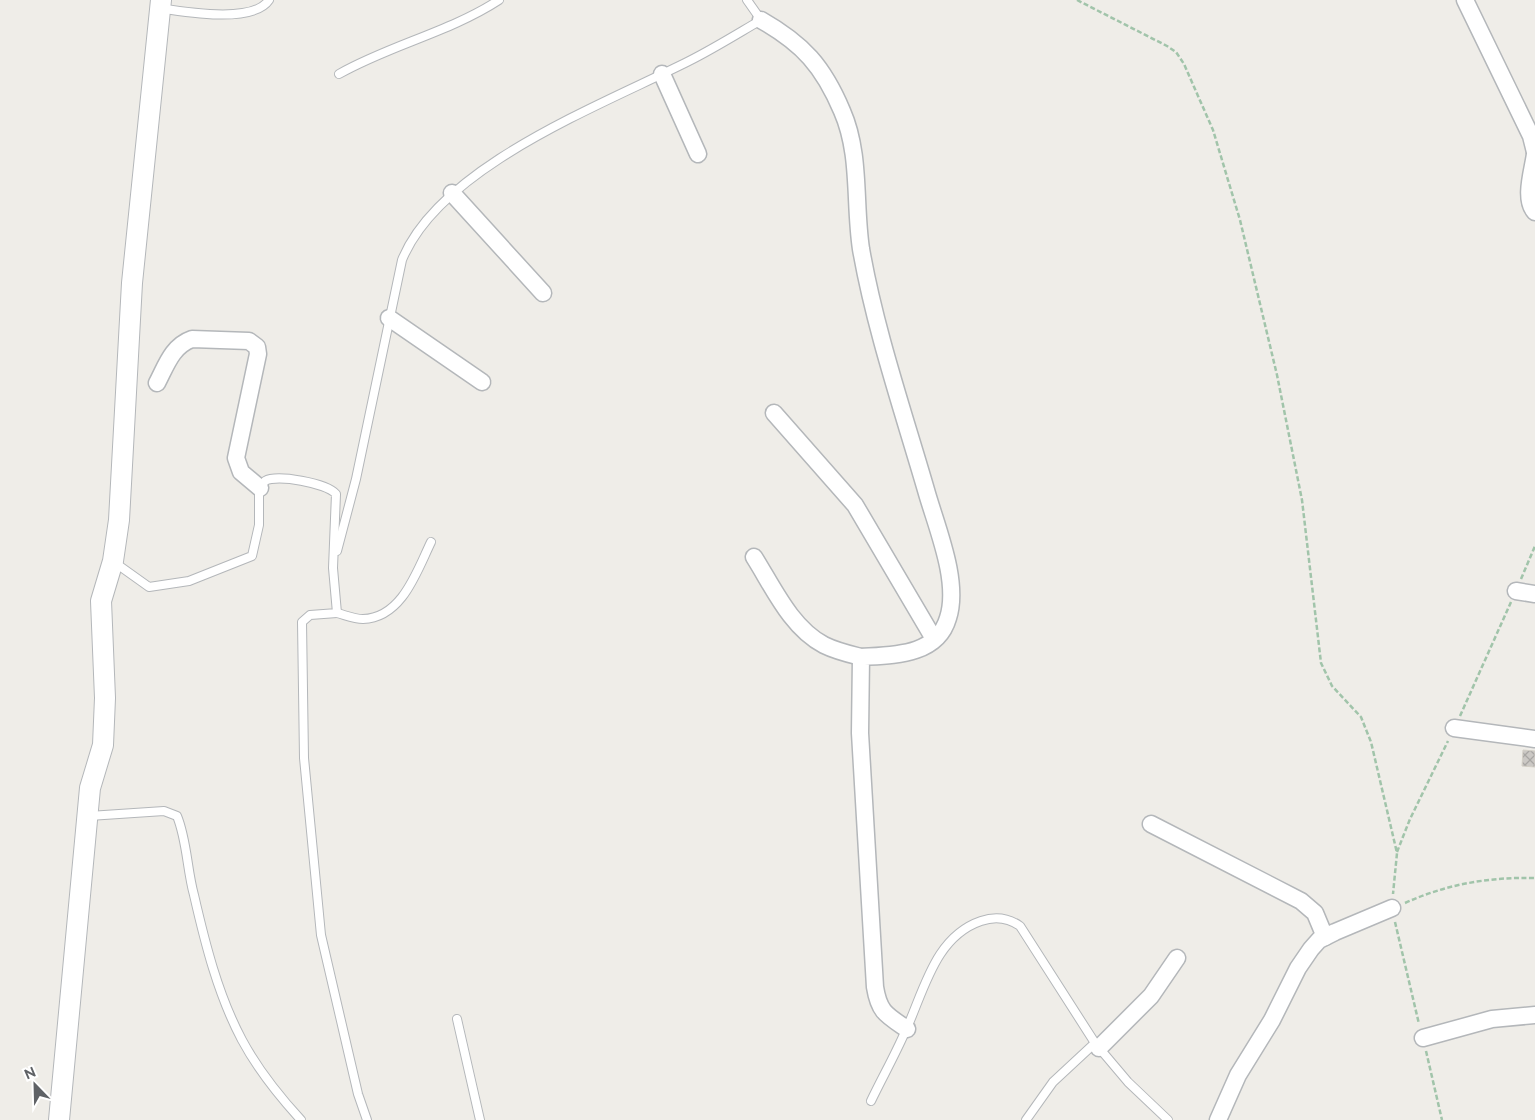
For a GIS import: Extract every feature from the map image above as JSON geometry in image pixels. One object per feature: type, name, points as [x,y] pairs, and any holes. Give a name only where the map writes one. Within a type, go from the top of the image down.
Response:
[{"type":"street","points":[[1464,0],[1531,136],[1535,153],[1529,198],[1531,207],[1535,212]]},
{"type":"street","points":[[59,1120],[90,788],[103,745],[105,698],[101,601],[113,561],[119,520],[132,283],[160,4]]},
{"type":"street","points":[[754,557],[800,626],[822,644],[861,657],[914,651],[934,639],[948,619],[951,597],[950,580],[889,362],[865,266],[858,225],[853,147],[849,130],[832,88],[815,63],[798,43],[761,20]]},
{"type":"street","points":[[662,74],[698,154]]},
{"type":"street","points":[[452,192],[543,293]]},
{"type":"street","points":[[389,318],[482,382]]},
{"type":"street","points":[[157,384],[174,352],[186,342],[192,340],[249,341],[254,344],[258,354],[236,458],[242,472],[260,488]]},
{"type":"street","points":[[774,413],[855,504],[934,639]]},
{"type":"street","points":[[1516,591],[1535,594]]},
{"type":"street","points":[[861,657],[860,733],[876,992],[879,1005],[885,1015],[907,1029]]},
{"type":"street","points":[[1454,728],[1535,739]]},
{"type":"street","points":[[1151,824],[1301,901],[1315,913],[1326,937]]},
{"type":"street","points":[[1218,1120],[1231,1087],[1277,1011],[1298,968],[1311,949],[1326,937],[1392,908]]},
{"type":"street","points":[[1097,1046],[1151,996],[1177,958]]},
{"type":"street","points":[[1422,1038],[1492,1019],[1535,1015]]},
{"type":"lane","points":[[160,4],[195,14],[238,13],[257,9],[268,0]]},
{"type":"lane","points":[[339,74],[383,52],[462,19],[499,0]]},
{"type":"lane","points":[[333,568],[356,478],[402,260],[409,241],[424,221],[452,192],[514,151],[761,20],[747,0]]},
{"type":"lane","points":[[113,561],[149,587],[189,581],[252,556],[259,525],[260,488],[265,481],[276,478],[311,484],[334,491],[337,498],[333,568],[337,612]]},
{"type":"lane","points":[[366,1120],[358,1094],[321,935],[304,758],[302,622],[310,615],[337,612],[361,619],[386,612],[403,596],[431,542]]},
{"type":"lane","points":[[87,816],[164,811],[177,816],[183,829],[185,857],[200,924],[224,1001],[242,1041],[284,1102],[301,1120]]},
{"type":"lane","points":[[871,1101],[907,1029],[932,968],[949,942],[974,923],[988,918],[1002,917],[1012,920],[1020,926],[1097,1046],[1128,1082],[1168,1120]]},
{"type":"lane","points":[[457,1019],[480,1120]]},
{"type":"lane","points":[[1026,1120],[1053,1082],[1097,1046]]},
{"type":"path","points":[[1077,0],[1168,46],[1176,52],[1193,83],[1213,130],[1240,220],[1290,436],[1308,540],[1321,663],[1332,686],[1355,709],[1368,732],[1397,853]]},
{"type":"path","points":[[1442,1120],[1392,908],[1397,853],[1410,819],[1454,728],[1535,546]]},
{"type":"path","points":[[1392,908],[1454,884],[1472,881],[1535,878]]},
{"type":"building","points":[[1523,750],[1535,751],[1535,767],[1522,766]]}]
